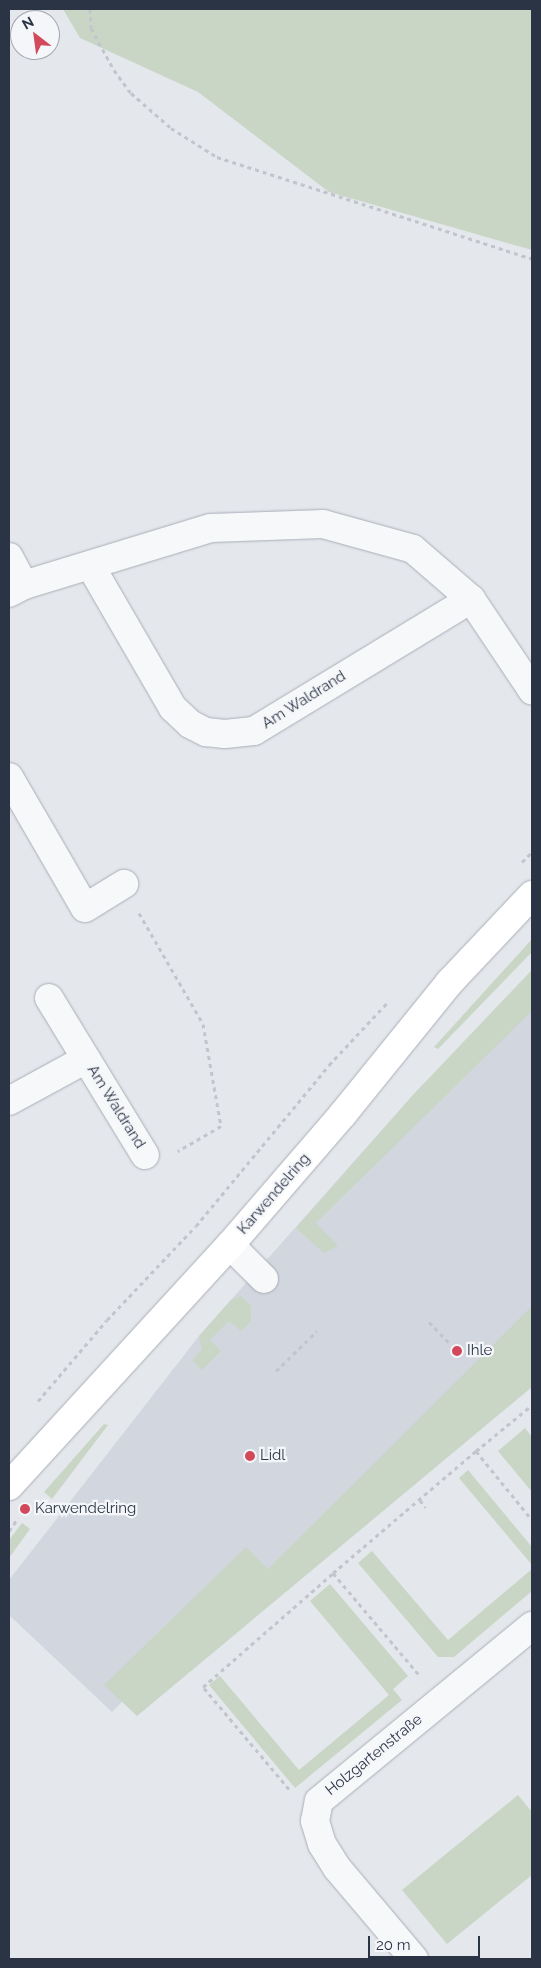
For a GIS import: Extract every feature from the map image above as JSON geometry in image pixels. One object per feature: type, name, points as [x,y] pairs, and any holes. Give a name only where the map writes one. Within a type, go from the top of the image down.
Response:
[{"type":"main road","name":"Karwendelring","points":[[9,1486],[230,1245],[343,1114],[449,983],[532,895]]},
{"type":"street","points":[[9,557],[16,589],[90,564],[211,528],[323,524],[413,549],[470,599],[532,690]]},
{"type":"street","name":"Am Waldrand","points":[[90,564],[173,708],[190,724],[206,732],[225,734],[254,730],[470,599]]},
{"type":"street","points":[[9,777],[85,908],[124,884]]},
{"type":"street","name":"Am Waldrand","points":[[49,998],[145,1155]]},
{"type":"street","name":"Am Waldrand","points":[[9,1101],[86,1059]]},
{"type":"street","points":[[230,1245],[264,1279]]},
{"type":"street","name":"Holzgartenstraße","points":[[414,1959],[337,1868],[322,1844],[315,1821],[319,1801],[532,1626]]},
{"type":"path","points":[[90,9],[91,28],[114,70],[131,93],[171,128],[217,157],[532,259]]},
{"type":"path","points":[[519,866],[532,852]]},
{"type":"path","points":[[124,884],[203,1024],[221,1126],[172,1154],[145,1155]]},
{"type":"path","points":[[32,1410],[107,1320],[196,1226],[329,1065],[392,996]]},
{"type":"path","points":[[429,1322],[448,1342]]},
{"type":"path","points":[[276,1371],[317,1331]]},
{"type":"path","points":[[317,1810],[292,1793],[203,1687],[333,1573],[532,1405]]},
{"type":"path","points":[[476,1451],[532,1520]]},
{"type":"path","points":[[420,1500],[425,1506]]},
{"type":"path","points":[[333,1573],[440,1701]]},
{"type":"path","points":[[273,1625],[276,1629]]},
{"type":"shaded area","points":[[532,970],[532,1331],[267,1594],[248,1574],[112,1712],[9,1615],[9,1580],[199,1336],[413,1095]]},
{"type":"green space","points":[[63,9],[532,9],[532,250],[329,192],[198,92],[80,38]]},
{"type":"green space","points":[[532,939],[532,952],[438,1049],[434,1047]]},
{"type":"green space","points":[[532,970],[532,1011],[316,1223],[338,1246],[324,1253],[296,1228],[413,1095]]},
{"type":"green space","points":[[241,1296],[251,1306],[251,1321],[241,1331],[229,1321],[210,1340],[221,1351],[202,1370],[192,1360],[202,1349],[199,1336],[231,1300]]},
{"type":"green space","points":[[532,1306],[532,1387],[137,1716],[104,1685],[246,1547],[268,1569]]},
{"type":"green space","points":[[104,1424],[108,1425],[52,1499],[44,1492]]},
{"type":"green space","points":[[525,1428],[532,1437],[532,1492],[498,1451]]},
{"type":"green space","points":[[468,1470],[532,1547],[532,1565],[459,1478]]},
{"type":"green space","points":[[22,1523],[30,1529],[9,1558],[9,1540]]},
{"type":"green space","points":[[372,1551],[448,1640],[532,1569],[532,1591],[454,1657],[438,1657],[358,1563]]},
{"type":"green space","points":[[330,1584],[408,1676],[393,1689],[402,1700],[295,1788],[209,1685],[220,1676],[299,1770],[389,1695],[310,1601]]},
{"type":"green space","points":[[518,1795],[532,1812],[532,1875],[447,1944],[402,1890]]},
{"type":"place","name":"Ihle","points":[[457,1351]]},
{"type":"place","name":"Lidl","points":[[250,1456]]},
{"type":"place","name":"Karwendelring","points":[[25,1509]]}]
